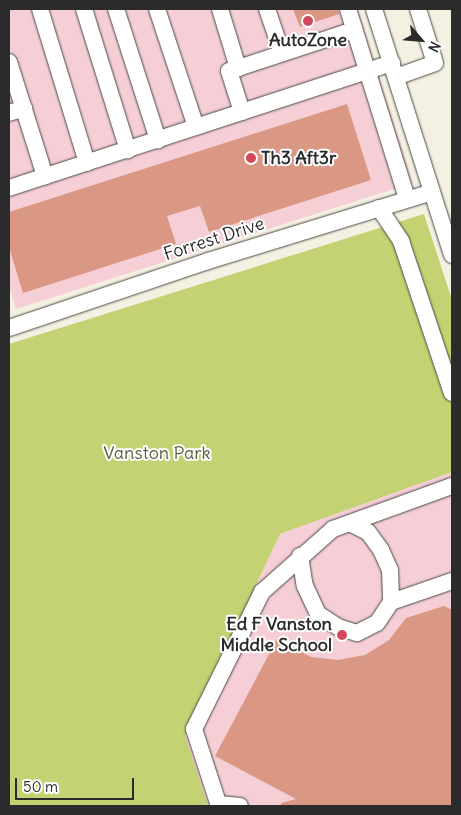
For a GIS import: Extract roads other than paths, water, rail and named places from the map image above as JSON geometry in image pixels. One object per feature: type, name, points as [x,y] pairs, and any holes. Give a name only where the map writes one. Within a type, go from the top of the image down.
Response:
[{"type":"street","points":[[40,9],[87,163]]},
{"type":"street","points":[[84,9],[128,150]]},
{"type":"street","points":[[116,9],[158,140]]},
{"type":"street","points":[[157,9],[196,127]]},
{"type":"street","points":[[220,9],[242,112]]},
{"type":"street","points":[[267,9],[282,53]]},
{"type":"street","points":[[348,9],[407,199]]},
{"type":"street","points":[[374,9],[452,255]]},
{"type":"street","points":[[9,187],[368,72],[435,63],[418,9]]},
{"type":"street","points":[[234,70],[354,30]]},
{"type":"street","points":[[9,62],[16,111],[45,176]]},
{"type":"street","name":"Forrest Drive","points":[[9,328],[208,261],[432,192]]},
{"type":"street","points":[[379,208],[401,241],[452,394]]},
{"type":"street","points":[[240,806],[219,805],[194,729],[262,592],[300,556],[333,529],[452,486]]},
{"type":"street","points":[[350,523],[368,532],[381,550],[390,570],[391,602]]},
{"type":"street","points":[[300,556],[305,586],[318,614],[338,627],[357,633],[377,622],[391,602],[452,581]]},
{"type":"place","name":"AutoZone","points":[[308,21]]},
{"type":"place","name":"Th3 Aft3r","points":[[251,158]]},
{"type":"place","name":"Ed F Vanston Middle School","points":[[342,635]]},
{"type":"park label","name":"Vanston Park","points":[[157,453]]}]
